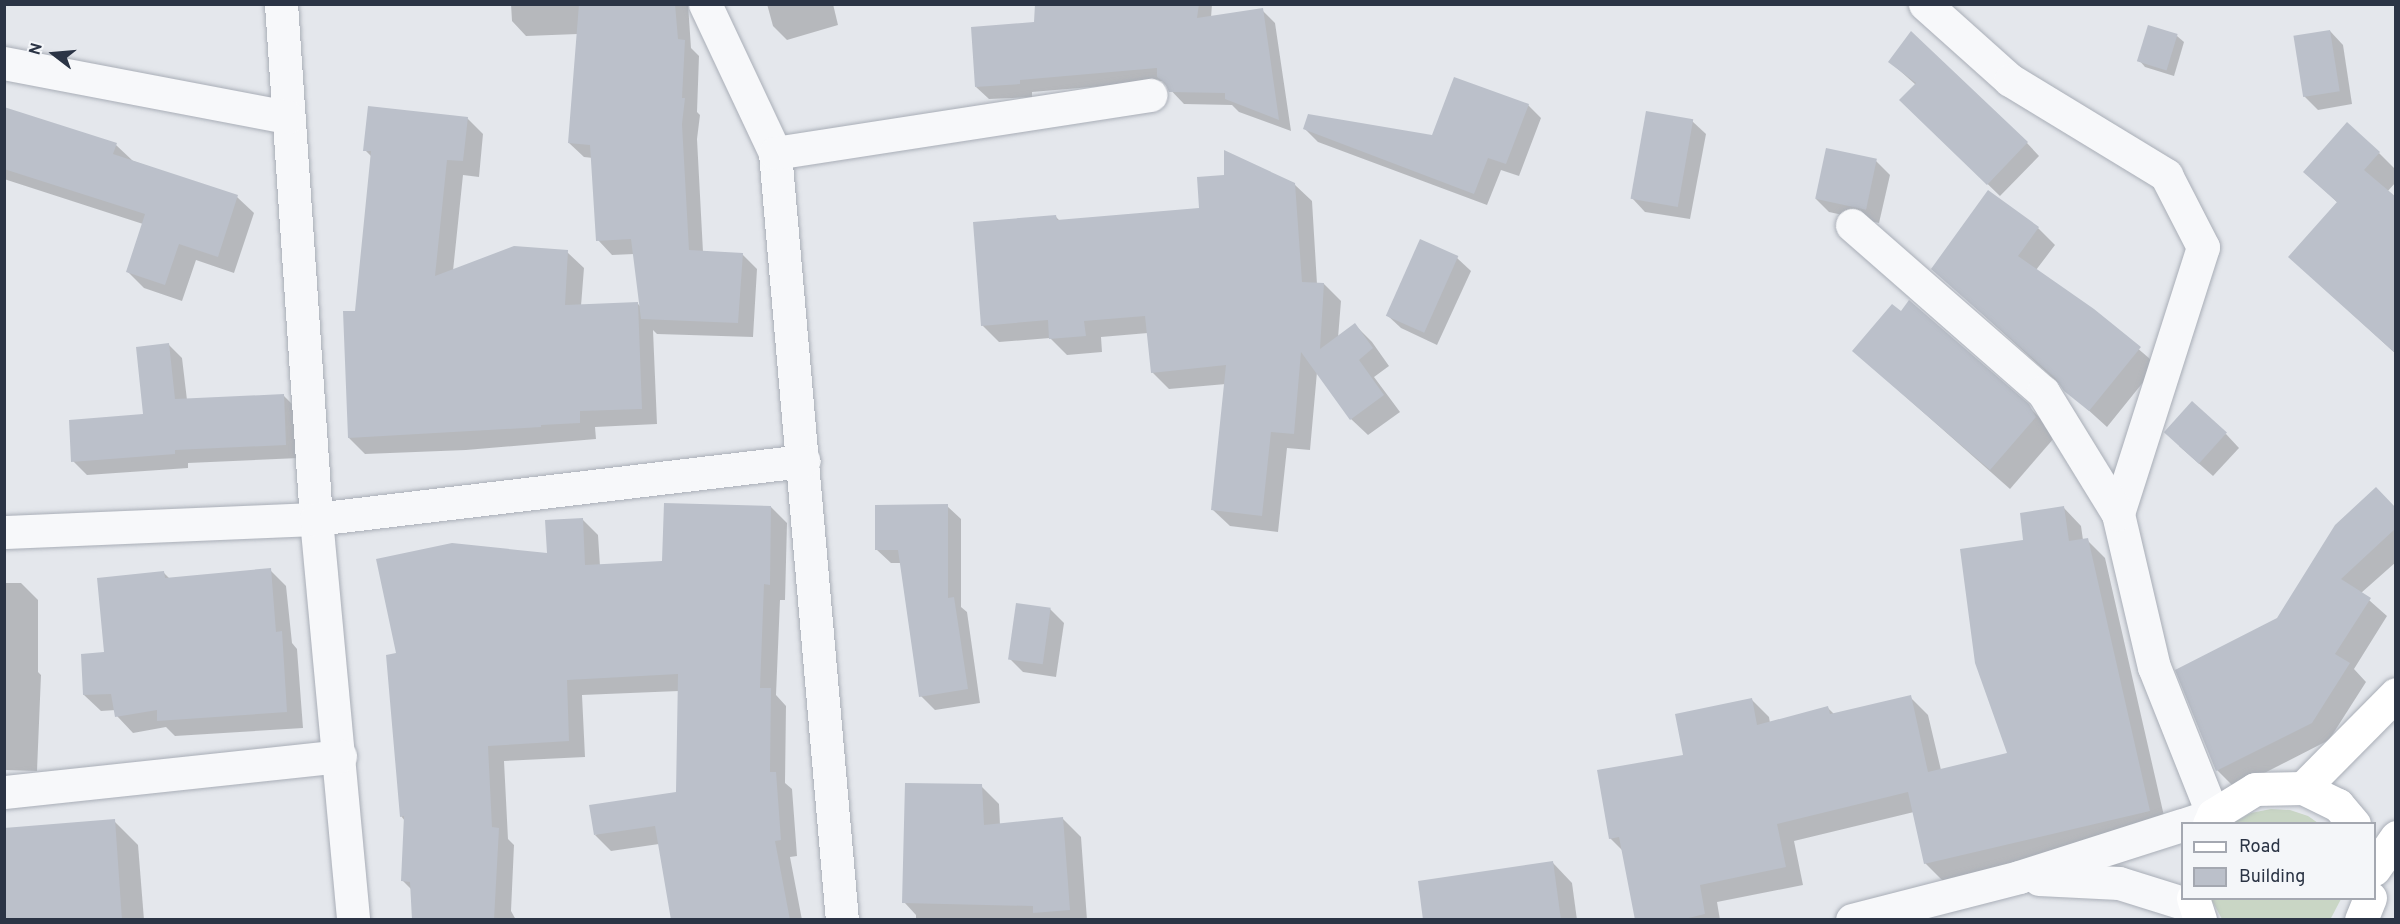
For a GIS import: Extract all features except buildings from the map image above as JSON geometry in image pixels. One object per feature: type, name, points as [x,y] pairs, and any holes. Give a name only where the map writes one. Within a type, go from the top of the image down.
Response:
[{"type":"main road","points":[[2303,788],[2396,694]]},
{"type":"main road","points":[[2198,822],[2255,789],[2303,788],[2338,805],[2352,822]]},
{"type":"main road","points":[[2376,866],[2396,837]]},
{"type":"street","points":[[281,4],[316,519],[340,756],[353,920]]},
{"type":"street","points":[[705,4],[776,153],[842,920]]},
{"type":"street","points":[[1925,4],[2010,80],[2166,175],[2203,247],[2118,514]]},
{"type":"street","points":[[4,63],[288,117]]},
{"type":"street","points":[[776,153],[1150,95]]},
{"type":"street","points":[[1852,225],[2043,392],[2118,514],[2154,667],[2198,822]]},
{"type":"street","points":[[4,532],[316,519],[804,461]]},
{"type":"street","points":[[4,792],[340,756]]},
{"type":"street","points":[[1852,920],[2019,877],[2181,827]]},
{"type":"street","points":[[2019,877],[2119,883],[2196,908]]},
{"type":"green space","points":[[2271,809],[2290,810],[2308,816],[2317,822],[2235,822],[2251,813]]},
{"type":"green space","points":[[2212,900],[2340,900],[2330,920],[2222,919]]}]
